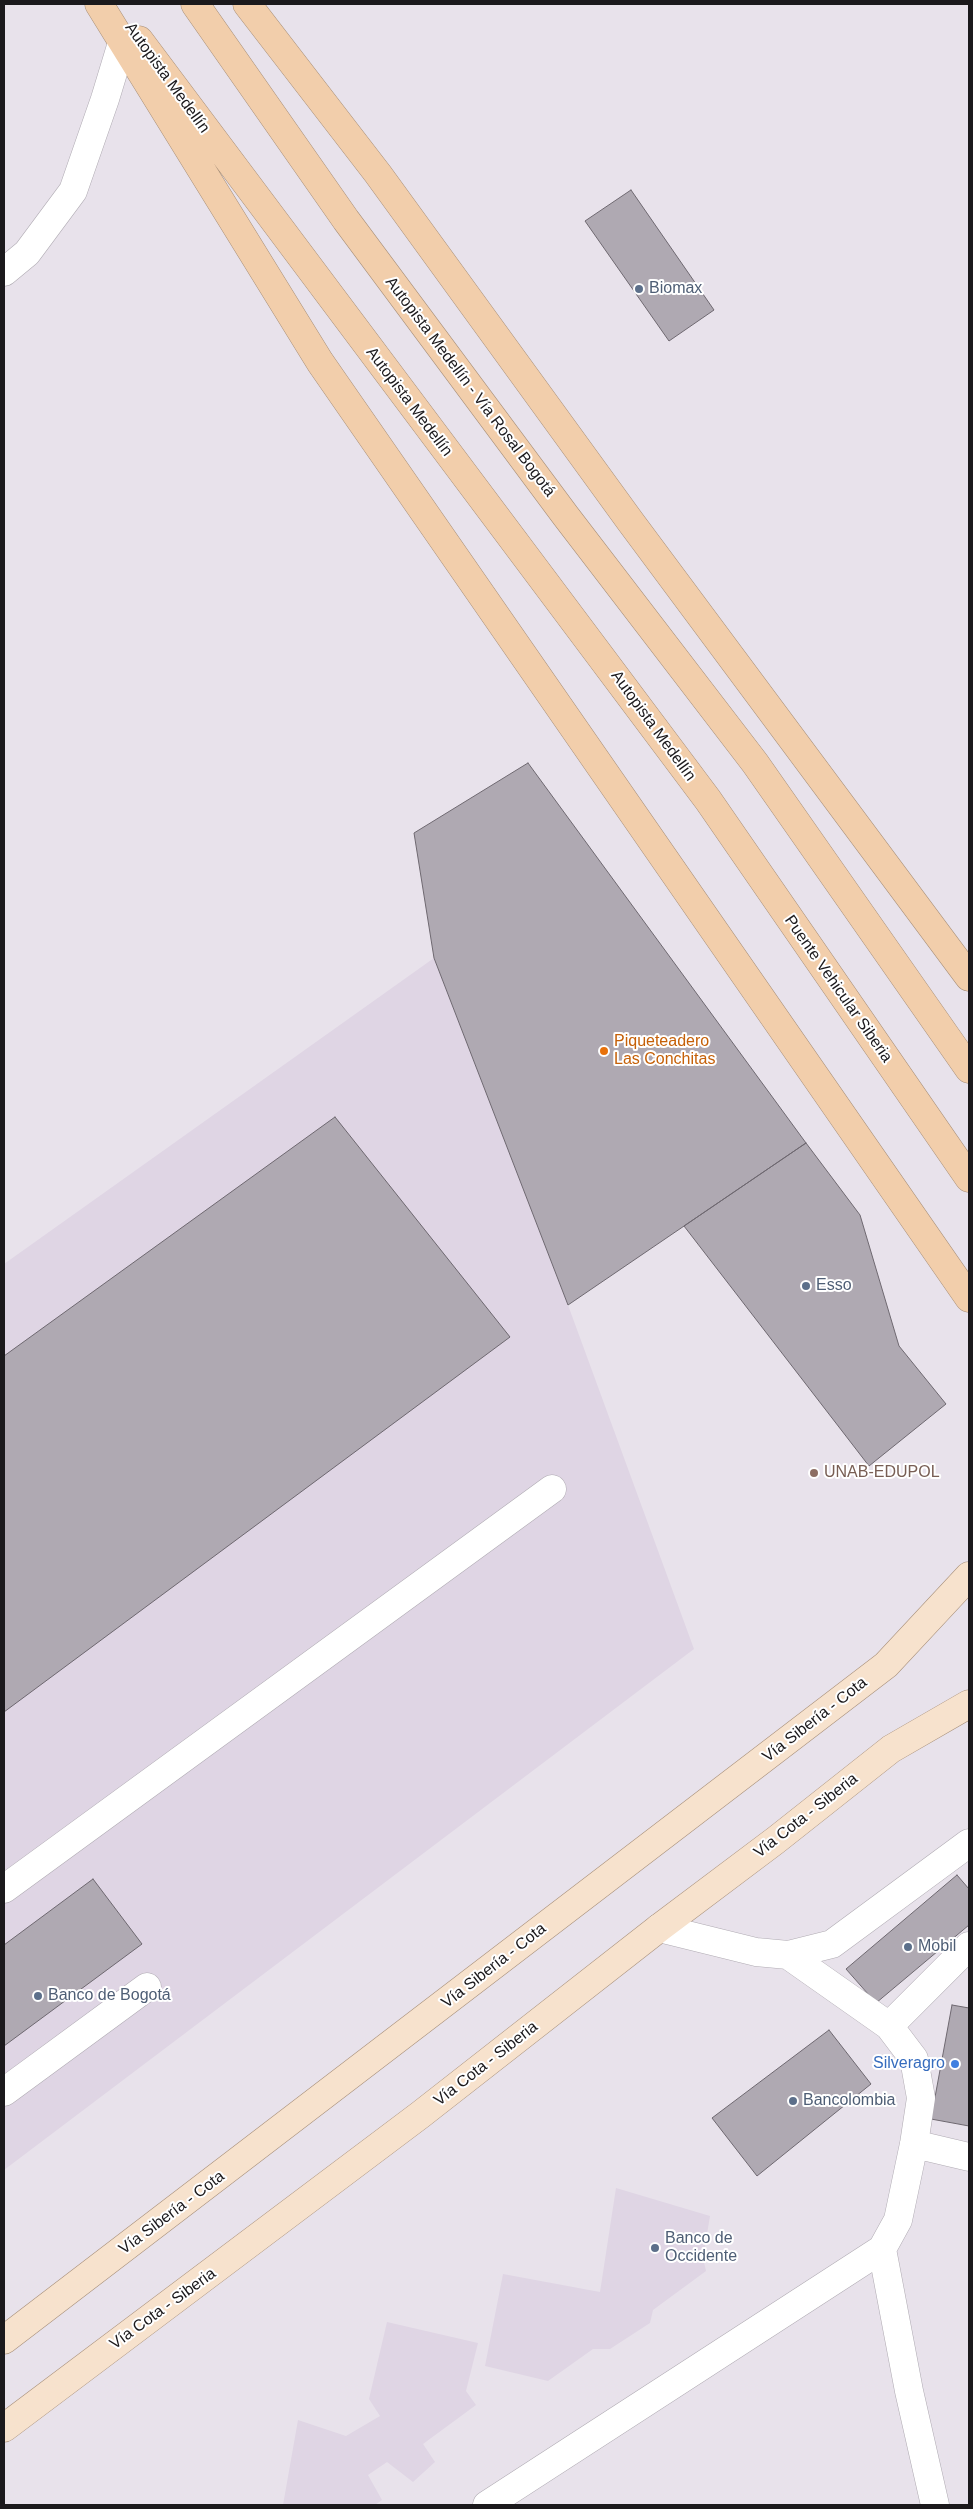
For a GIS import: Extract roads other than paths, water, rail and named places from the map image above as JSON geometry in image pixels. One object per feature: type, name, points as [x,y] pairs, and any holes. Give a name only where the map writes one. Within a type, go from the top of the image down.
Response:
[{"type":"highway","points":[[99,4],[320,362],[969,1298]]},
{"type":"highway","name":"Autopista Medellín","points":[[112,4],[708,800]]},
{"type":"highway","name":"Autopista Medellín - Vía Rosal Bogotá","points":[[195,4],[346,220],[564,515],[755,763],[969,1069]]},
{"type":"highway","points":[[246,4],[378,174],[636,528],[969,977]]},
{"type":"highway","name":"Puente Vehicular Siberia","points":[[708,800],[969,1178]]},
{"type":"main road","name":"Vía Sibería - Cota","points":[[4,2340],[886,1665],[969,1576]]},
{"type":"main road","name":"Vía Cota - Siberia","points":[[4,2428],[412,2121],[891,1749],[969,1704]]},
{"type":"lane","points":[[4,272],[26,253],[73,191],[106,99],[122,43]]},
{"type":"lane","points":[[4,1889],[552,1489]]},
{"type":"lane","points":[[659,1928],[756,1952],[788,1955],[832,1944],[969,1844]]},
{"type":"lane","points":[[889,2026],[969,1946]]},
{"type":"lane","points":[[487,2505],[882,2249],[898,2220],[914,2144],[921,2098],[914,2060],[889,2026],[788,1955]]},
{"type":"lane","points":[[4,2092],[147,1987]]},
{"type":"lane","points":[[914,2144],[969,2157]]},
{"type":"lane","points":[[882,2249],[909,2391],[935,2505]]},
{"type":"place","name":"Biomax","points":[[639,289]]},
{"type":"place","name":"Piqueteadero Las Conchitas","points":[[604,1051]]},
{"type":"place","name":"Esso","points":[[806,1286]]},
{"type":"place","name":"UNAB-EDUPOL","points":[[814,1473]]},
{"type":"place","name":"Mobil","points":[[908,1947]]},
{"type":"place","name":"Banco de Bogotá","points":[[38,1996]]},
{"type":"place","name":"Silveragro","points":[[955,2064]]},
{"type":"place","name":"Bancolombia","points":[[793,2101]]},
{"type":"place","name":"Banco de Occidente","points":[[655,2248]]}]
